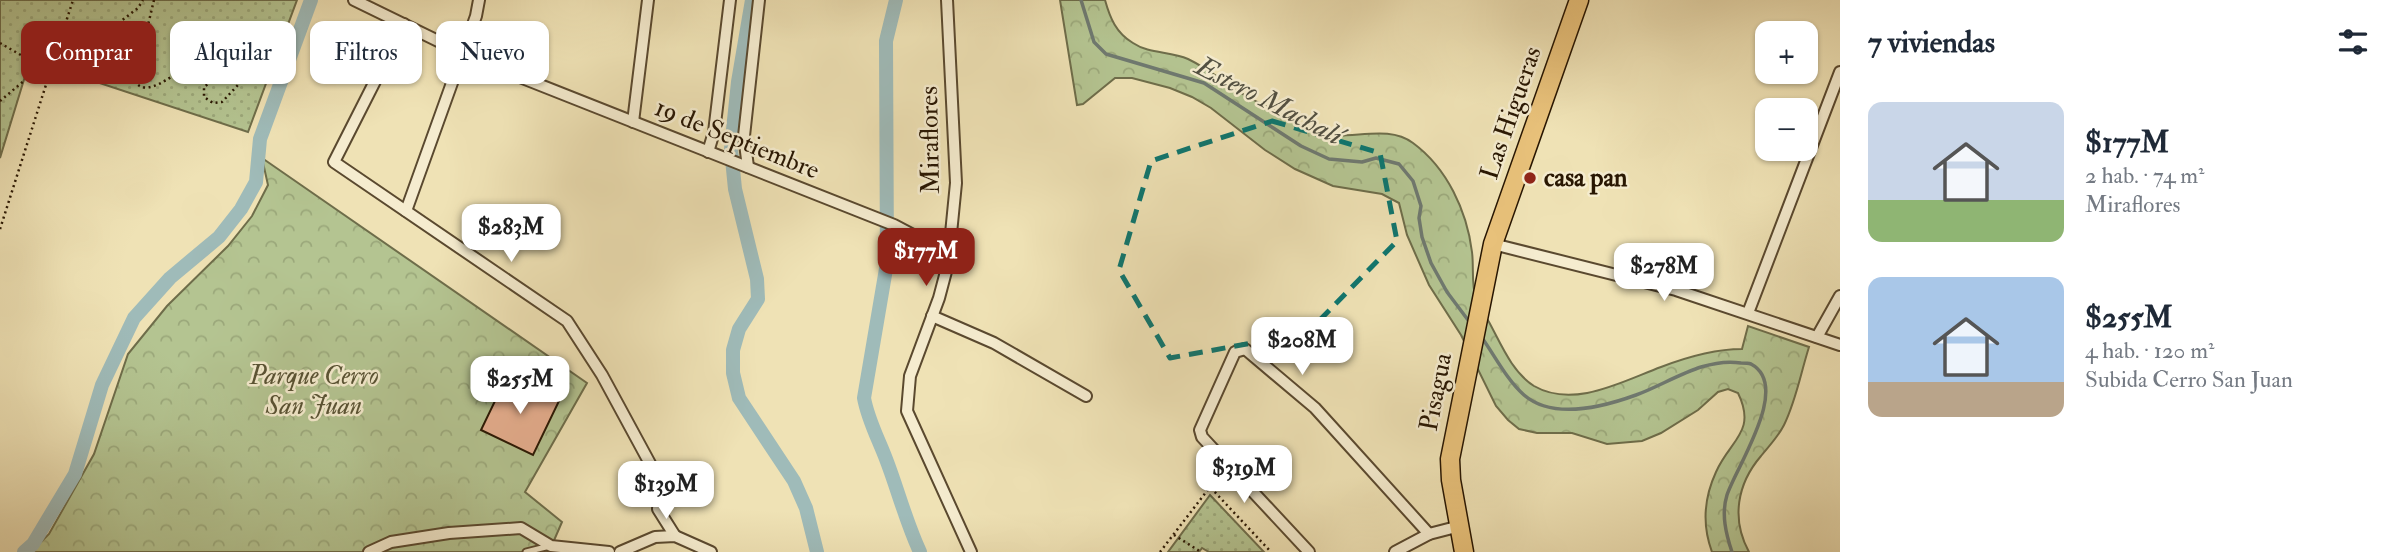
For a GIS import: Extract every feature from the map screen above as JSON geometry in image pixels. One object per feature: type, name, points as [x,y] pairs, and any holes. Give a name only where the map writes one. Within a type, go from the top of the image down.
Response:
[{"type":"main road","name":"Las Higueras","points":[[1493,244],[1579,0]]},
{"type":"main road","name":"Pisagua","points":[[1464,552],[1451,480],[1450,459],[1493,244]]},
{"type":"street","name":"19 de Septiembre","points":[[354,0],[398,21]]},
{"type":"street","points":[[474,21],[479,0]]},
{"type":"street","points":[[633,122],[648,0]]},
{"type":"street","points":[[708,152],[714,132],[730,0]]},
{"type":"street","points":[[744,166],[744,136],[759,0]]},
{"type":"street","name":"Miraflores","points":[[947,0],[956,183],[949,254],[940,298],[910,376],[908,411],[971,552]]},
{"type":"street","points":[[1748,313],[1840,72]]},
{"type":"street","points":[[374,84],[334,162],[567,321],[602,374],[660,482],[658,509],[675,536]]},
{"type":"street","points":[[406,211],[451,84]]},
{"type":"street","name":"19 de Septiembre","points":[[539,84],[894,225],[949,254]]},
{"type":"street","points":[[1493,244],[1647,281],[1840,345]]},
{"type":"street","points":[[1817,337],[1840,296]]},
{"type":"street","points":[[932,316],[994,343],[1086,396]]},
{"type":"street","points":[[1309,552],[1202,437],[1200,430],[1236,352],[1245,349],[1315,408],[1429,534]]},
{"type":"street","points":[[1395,552],[1429,534],[1460,526]]},
{"type":"street","points":[[369,552],[391,542],[449,533],[520,528],[551,546],[609,552]]},
{"type":"street","points":[[620,552],[655,537],[675,536],[711,552]]},
{"type":"lane","points":[[526,552],[551,546]]},
{"type":"path","points":[[66,21],[73,0]]},
{"type":"path","points":[[121,21],[138,8],[143,0]]},
{"type":"path","points":[[153,0],[136,82],[139,87],[152,88],[170,76]]},
{"type":"path","points":[[0,43],[21,55]]},
{"type":"path","points":[[0,101],[21,83]]},
{"type":"path","points":[[0,229],[46,84]]},
{"type":"path","points":[[208,84],[204,87],[204,97],[213,103],[222,102],[238,84]]},
{"type":"path","points":[[1160,552],[1228,465]]},
{"type":"path","points":[[1210,487],[1271,552]]},
{"type":"path","points":[[1174,535],[1200,552]]},
{"type":"highlighted area","points":[[1272,121],[1380,153],[1397,241],[1307,333],[1170,358],[1119,270],[1151,161]]},
{"type":"green space","points":[[0,0],[297,0],[289,21],[170,21],[170,84],[266,84],[248,132],[103,84],[156,84],[156,21],[21,21],[23,84],[0,158]]},
{"type":"green space","points":[[1060,0],[1105,0],[1114,24],[1122,35],[1139,47],[1188,59],[1246,96],[1316,133],[1341,136],[1391,134],[1413,143],[1436,165],[1460,206],[1473,258],[1476,299],[1513,365],[1534,386],[1565,395],[1598,390],[1691,357],[1721,350],[1742,349],[1748,326],[1809,347],[1784,425],[1753,467],[1742,490],[1739,502],[1740,527],[1749,552],[1712,552],[1706,522],[1712,482],[1743,427],[1745,417],[1738,393],[1728,389],[1718,392],[1698,410],[1661,433],[1642,441],[1607,444],[1572,433],[1537,433],[1519,429],[1496,406],[1461,335],[1429,285],[1407,235],[1399,203],[1382,194],[1333,186],[1295,169],[1265,150],[1211,108],[1170,88],[1132,78],[1115,78],[1083,104],[1077,105]]},
{"type":"green space","name":"Parque Cerro San Juan","points":[[262,158],[587,383],[525,492],[562,522],[552,545],[561,552],[31,552],[49,534],[94,454],[128,354],[167,306],[228,246],[252,216],[268,185]]},
{"type":"green space","points":[[1210,495],[1264,552],[1209,552],[1202,548],[1199,552],[1168,552]]},
{"type":"building","points":[[507,376],[559,401],[533,455],[481,430]]},
{"type":"waterway","points":[[24,552],[33,544],[75,474],[102,385],[134,318],[170,278],[219,237],[241,209],[256,182],[260,139],[311,0]]},
{"type":"waterway","points":[[752,0],[738,82],[731,149],[735,189],[757,279],[758,299],[739,329],[733,350],[733,373],[739,398],[794,481],[806,508],[817,552]]},
{"type":"waterway","points":[[896,0],[886,41],[887,263],[864,398],[920,552]]},
{"type":"waterway","name":"Estero Machalí","points":[[1081,0],[1094,42],[1106,54],[1204,83],[1301,146],[1329,159],[1362,162],[1376,158],[1399,164],[1413,181],[1421,206],[1419,218],[1422,237],[1431,263],[1447,292],[1471,324]]},
{"type":"waterway","name":"Estero Machalí","points":[[1480,335],[1524,395],[1536,403],[1563,409],[1594,407],[1623,399],[1700,367],[1727,362],[1751,364],[1762,375],[1766,390],[1758,427],[1725,502],[1725,524],[1732,552]]},
{"type":"place","name":"casa pan","points":[[1530,178]]}]
